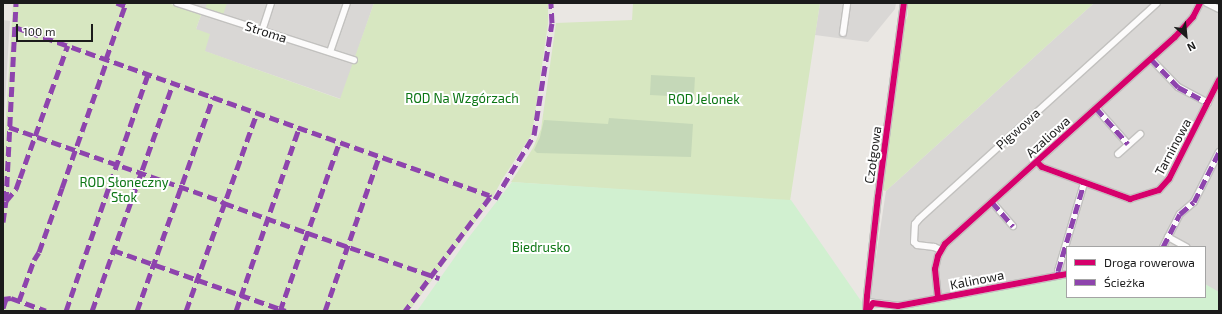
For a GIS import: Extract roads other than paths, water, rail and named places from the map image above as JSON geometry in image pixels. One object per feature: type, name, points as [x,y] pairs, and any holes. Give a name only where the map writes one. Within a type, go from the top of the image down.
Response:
[{"type":"street","name":"Stroma","points":[[177,3],[354,60]]},
{"type":"street","points":[[262,31],[271,3]]},
{"type":"street","points":[[330,52],[347,3]]},
{"type":"street","points":[[843,33],[847,3]]},
{"type":"street","name":"Czołgowa","points":[[866,311],[878,197],[904,3]]},
{"type":"street","name":"Pigwowa","points":[[941,250],[934,247],[917,245],[914,242],[915,224],[919,219],[1157,3]]},
{"type":"street","name":"Azaliowa","points":[[938,298],[935,269],[941,250],[1184,29],[1200,3]]},
{"type":"street","points":[[1207,3],[1219,9]]},
{"type":"street","points":[[1151,59],[1178,87],[1208,103]]},
{"type":"street","name":"Tarninowa","points":[[1037,162],[1042,167],[1130,199],[1163,187],[1169,179],[1219,80]]},
{"type":"street","points":[[1096,108],[1128,144]]},
{"type":"street","points":[[1118,154],[1140,134]]},
{"type":"street","points":[[1164,246],[1180,214],[1194,202],[1219,152]]},
{"type":"street","points":[[1058,276],[1058,271],[1084,183]]},
{"type":"street","points":[[992,202],[1013,226]]},
{"type":"street","points":[[1168,237],[1184,246]]},
{"type":"street","name":"Kalinowa","points":[[866,302],[898,306],[1066,274]]},
{"type":"park label","name":"ROD Na Wzgórzach","points":[[462,98]]},
{"type":"park label","name":"ROD Jelonek","points":[[704,99]]},
{"type":"park label","name":"ROD Słoneczny Stok","points":[[124,190]]},
{"type":"park label","name":"Biedrusko","points":[[541,247]]}]
